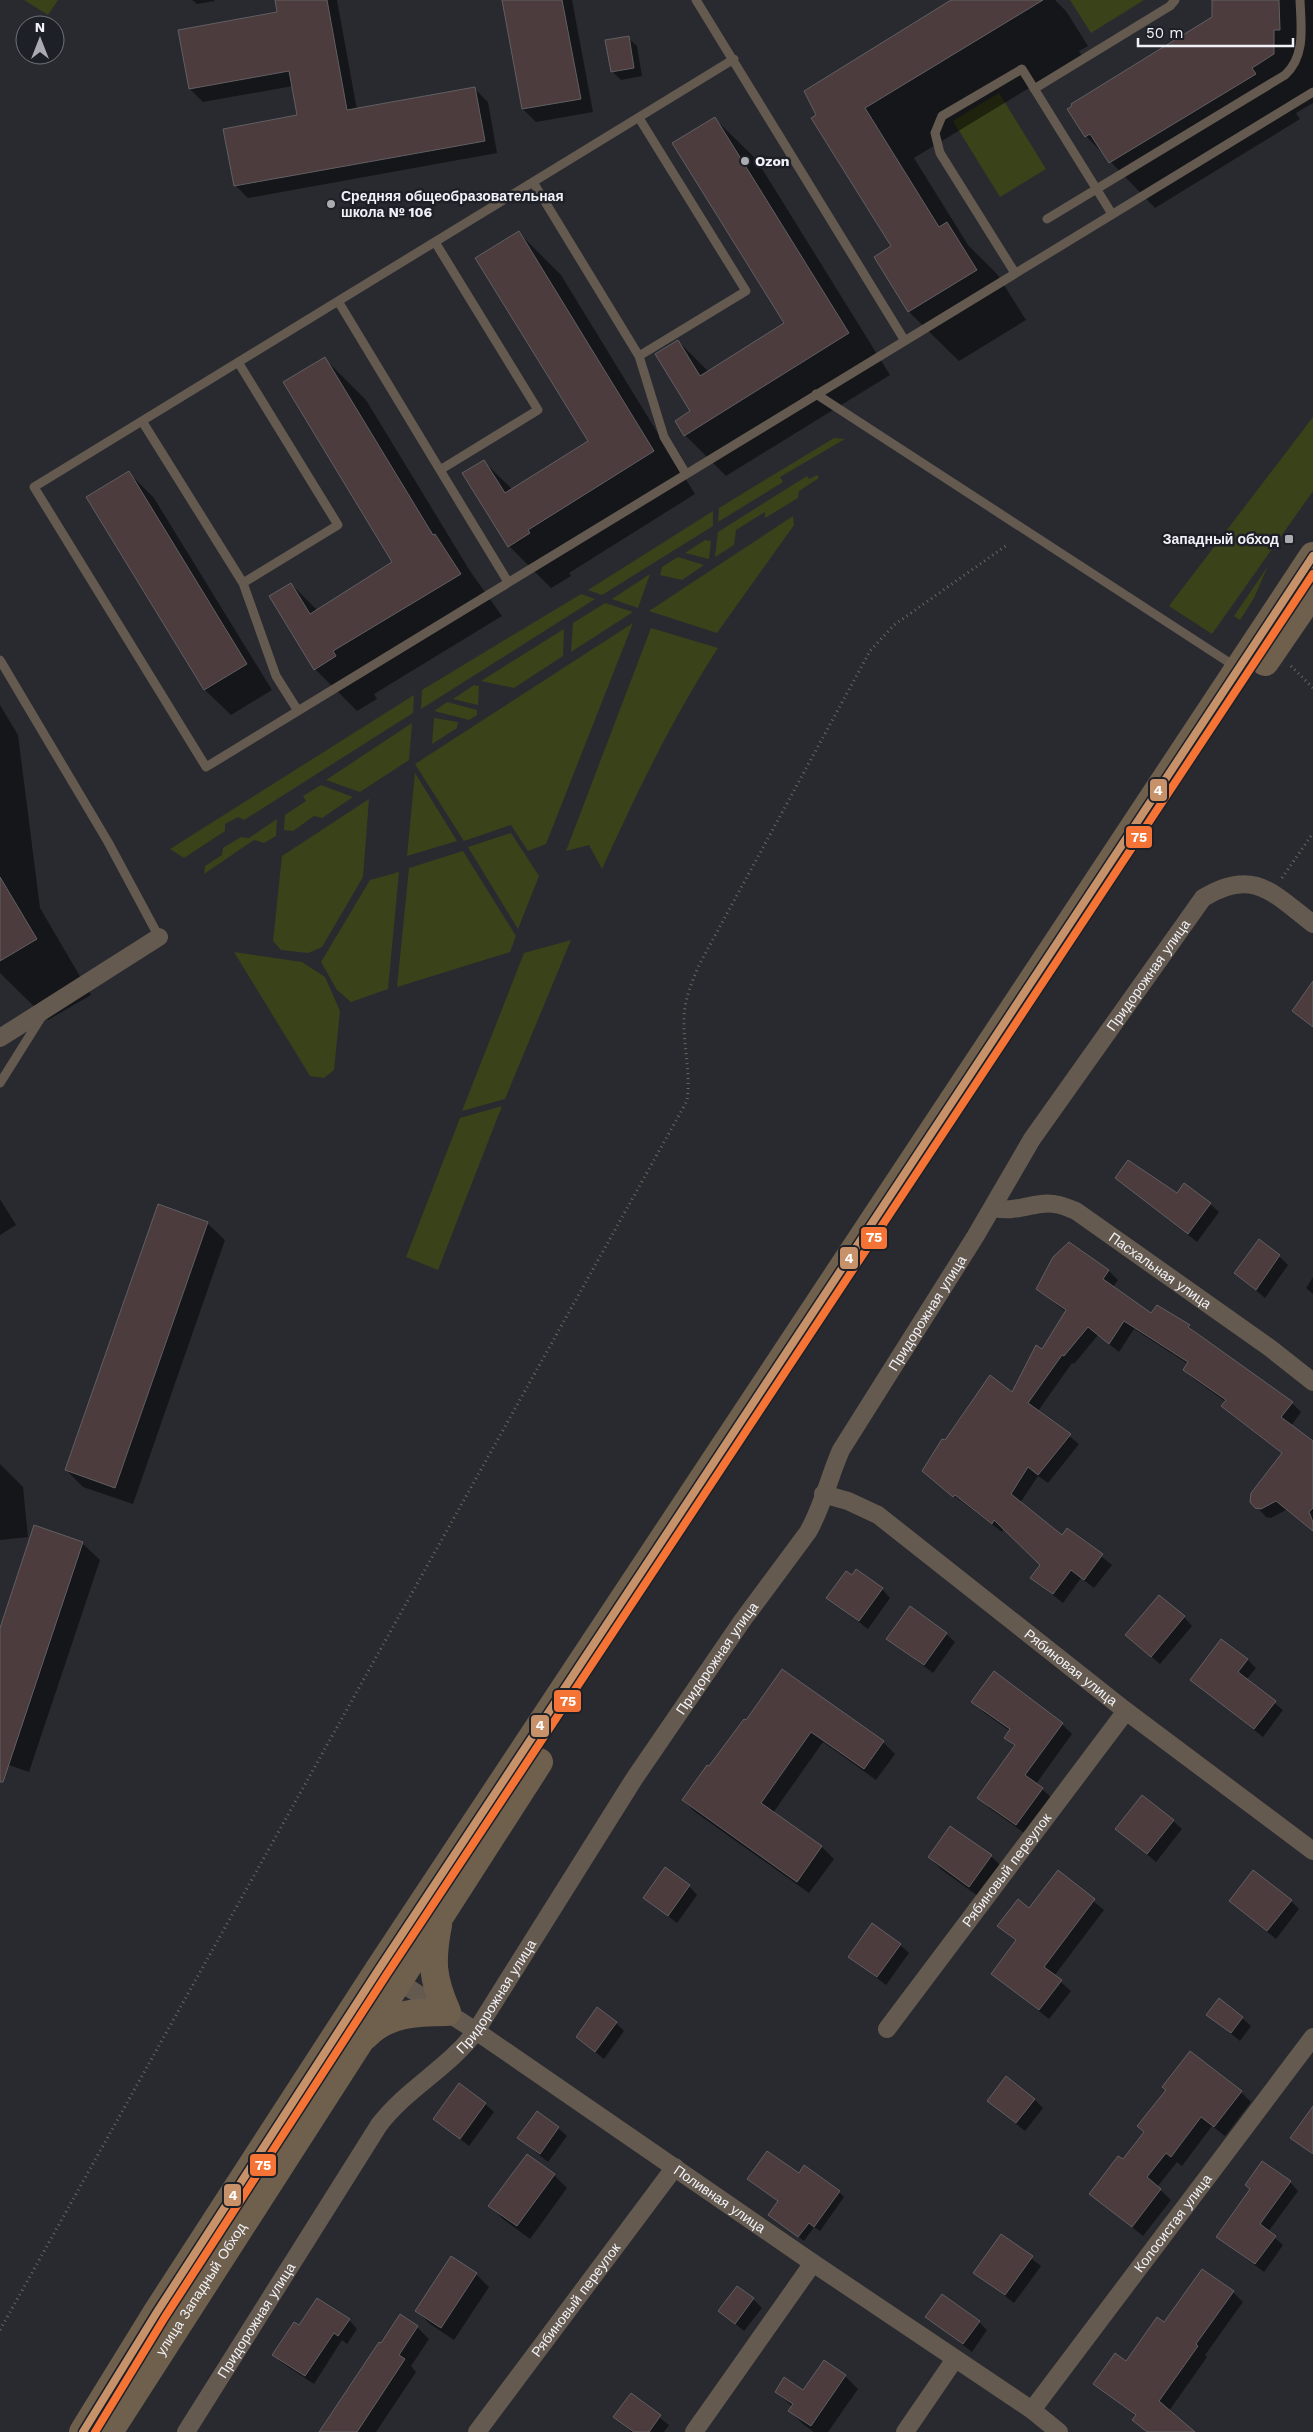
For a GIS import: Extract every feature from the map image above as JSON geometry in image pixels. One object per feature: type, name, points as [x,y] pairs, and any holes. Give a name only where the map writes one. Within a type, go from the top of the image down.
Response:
[{"type":"highway","name":"улица Западный Обход","points":[[83,2432],[157,2312],[388,1975],[1238,668],[1313,556]]},
{"type":"highway","name":"улица Западный Обход","points":[[109,2432],[353,2048],[388,1975],[441,1911],[670,1560],[1001,1062],[1221,726],[1313,592]]},
{"type":"highway","points":[[353,2048],[372,2028],[386,2021],[404,2015],[447,2012],[438,1992],[432,1963],[441,1911]]},
{"type":"street","name":"Придорожная улица","points":[[186,2432],[379,2125],[401,2101],[455,2057],[476,2031],[634,1779],[742,1621],[808,1532],[817,1516],[841,1450],[993,1207],[1032,1139],[1203,898],[1221,886],[1238,882],[1257,886],[1272,893]]},
{"type":"street","points":[[1272,893],[1313,924]]},
{"type":"street","points":[[0,1038],[159,937]]},
{"type":"street","name":"Пасхальная улица","points":[[993,1207],[1007,1210],[1042,1203],[1059,1204],[1076,1211],[1270,1348],[1313,1382]]},
{"type":"street","name":"Рябиновая улица","points":[[824,1494],[848,1501],[878,1515],[1126,1711],[1313,1851]]},
{"type":"street","name":"Рябиновый переулок","points":[[887,2029],[1126,1711]]},
{"type":"street","name":"Поливная улица","points":[[388,1975],[476,2031],[1032,2410],[1059,2432]]},
{"type":"street","name":"Колосистая улица","points":[[1032,2410],[1313,2037]]},
{"type":"street","name":"Рябиновый переулок","points":[[477,2432],[675,2167]]},
{"type":"street","points":[[694,2432],[814,2263]]},
{"type":"street","points":[[905,2432],[955,2359]]},
{"type":"lane","points":[[696,0],[734,59],[905,341]]},
{"type":"lane","points":[[1034,89],[1170,6],[1176,0]]},
{"type":"lane","points":[[1047,219],[1286,75],[1294,68],[1301,43],[1300,0]]},
{"type":"lane","points":[[734,59],[34,487],[206,767],[1313,92]]},
{"type":"lane","points":[[1015,273],[940,153],[935,133],[942,116],[1022,69],[1112,214]]},
{"type":"lane","points":[[639,118],[746,291],[639,356]]},
{"type":"lane","points":[[533,182],[639,356],[664,437],[686,474]]},
{"type":"lane","points":[[435,242],[538,410],[440,470]]},
{"type":"lane","points":[[338,301],[508,582]]},
{"type":"lane","points":[[238,362],[338,526],[243,583]]},
{"type":"lane","points":[[816,394],[1238,668]]},
{"type":"lane","points":[[142,421],[243,583],[276,676],[298,711]]},
{"type":"lane","points":[[0,660],[108,842],[159,937]]},
{"type":"lane","points":[[0,1083],[46,1008]]},
{"type":"path","points":[[0,2330],[687,1101],[689,1082],[684,1017],[687,994],[699,965],[870,651],[894,625],[1007,545]]},
{"type":"path","points":[[1288,664],[1313,688]]},
{"type":"path","points":[[1272,893],[1313,833]]},
{"type":"green space","points":[[24,0],[58,0],[48,15]]},
{"type":"green space","points":[[1070,0],[1144,0],[1091,33]]},
{"type":"green space","points":[[999,93],[1046,169],[1000,197],[953,121]]},
{"type":"green space","points":[[1313,417],[1313,491],[1212,634],[1169,606]]},
{"type":"green space","points":[[834,438],[845,439],[780,477],[783,482],[718,522],[719,508]]},
{"type":"green space","points":[[817,475],[819,478],[799,491],[798,498],[765,518],[765,512],[736,530],[734,545],[715,557],[718,532],[807,476],[809,479]]},
{"type":"green space","points":[[713,511],[713,526],[602,595],[588,590]]},
{"type":"green space","points":[[793,516],[794,525],[717,633],[649,611]]},
{"type":"green space","points":[[705,540],[711,541],[709,559],[685,553]]},
{"type":"green space","points":[[678,557],[704,565],[682,580],[660,575],[662,567]]},
{"type":"green space","points":[[1268,566],[1254,598],[1240,620],[1234,616]]},
{"type":"green space","points":[[650,574],[638,608],[612,599]]},
{"type":"green space","points":[[581,594],[595,599],[421,709],[422,690]]},
{"type":"green space","points":[[605,603],[633,612],[571,652],[573,623]]},
{"type":"green space","points":[[633,623],[546,844],[528,851],[511,825],[464,841],[415,764]]},
{"type":"green space","points":[[651,628],[718,648],[685,702],[656,756],[602,869],[589,845],[566,851]]},
{"type":"green space","points":[[564,629],[563,656],[514,688],[481,681]]},
{"type":"green space","points":[[474,685],[479,686],[478,705],[453,699]]},
{"type":"green space","points":[[414,695],[413,713],[244,820],[238,817],[225,824],[225,831],[184,858],[170,849]]},
{"type":"green space","points":[[447,702],[477,710],[477,715],[469,720],[434,711]]},
{"type":"green space","points":[[434,718],[458,722],[457,728],[432,744]]},
{"type":"green space","points":[[412,723],[409,760],[360,792],[326,780]]},
{"type":"green space","points":[[415,773],[457,841],[407,856]]},
{"type":"green space","points":[[321,785],[353,797],[322,818],[314,816],[293,831],[284,830],[285,815],[306,801],[303,796]]},
{"type":"green space","points":[[369,799],[363,877],[322,947],[308,953],[281,950],[273,941],[282,856]]},
{"type":"green space","points":[[277,819],[276,836],[264,843],[254,840],[204,874],[205,866],[222,855],[223,848],[241,837],[249,838]]},
{"type":"green space","points":[[511,833],[539,876],[518,929],[468,847]]},
{"type":"green space","points":[[463,851],[516,936],[510,952],[397,987],[409,868]]},
{"type":"green space","points":[[399,872],[388,989],[351,1002],[337,990],[321,962],[370,880]]},
{"type":"green space","points":[[571,940],[505,1099],[462,1111],[524,953]]},
{"type":"green space","points":[[234,952],[302,962],[325,977],[340,1011],[334,1070],[324,1078],[310,1076]]},
{"type":"green space","points":[[502,1106],[438,1270],[406,1257],[460,1118]]},
{"type":"building","points":[[275,0],[327,0],[347,110],[475,87],[485,141],[234,186],[223,129],[297,115],[289,71],[189,89],[178,30],[277,12]]},
{"type":"building","points":[[502,0],[562,0],[581,99],[522,109]]},
{"type":"building","points":[[951,0],[1043,0],[865,108],[939,227],[947,222],[977,270],[908,312],[874,257],[891,246],[811,118],[816,115],[804,91]]},
{"type":"building","points":[[1212,0],[1279,0],[1280,30],[1274,30],[1274,54],[1252,68],[1256,74],[1109,163],[1090,134],[1085,137],[1067,109],[1072,106],[1071,104],[1212,17]]},
{"type":"building","points":[[629,36],[634,68],[611,72],[605,40]]},
{"type":"building","points":[[715,117],[849,333],[684,436],[675,421],[690,411],[655,354],[678,340],[700,376],[784,323],[672,143]]},
{"type":"building","points":[[519,231],[654,451],[528,530],[530,533],[508,547],[462,473],[484,460],[505,493],[588,441],[475,258]]},
{"type":"building","points":[[325,357],[433,535],[435,534],[461,574],[333,651],[336,656],[314,670],[269,596],[291,583],[310,614],[392,562],[283,382]]},
{"type":"building","points":[[129,471],[247,664],[204,690],[86,497]]},
{"type":"building","points":[[0,877],[37,939],[0,961]]},
{"type":"building","points":[[1313,981],[1313,1027],[1292,1011]]},
{"type":"building","points":[[1128,1160],[1177,1193],[1184,1183],[1211,1203],[1188,1234],[1115,1178]]},
{"type":"building","points":[[158,1204],[208,1222],[115,1488],[65,1470]]},
{"type":"building","points":[[1259,1239],[1280,1255],[1256,1290],[1234,1273]]},
{"type":"building","points":[[1069,1242],[1109,1270],[1103,1279],[1151,1313],[1157,1305],[1190,1325],[1188,1327],[1293,1402],[1281,1417],[1313,1441],[1313,1508],[1309,1512],[1313,1522],[1313,1531],[1276,1501],[1261,1509],[1255,1508],[1250,1502],[1251,1493],[1282,1453],[1221,1406],[1226,1400],[1183,1370],[1188,1362],[1124,1321],[1109,1344],[1088,1327],[1064,1356],[1062,1355],[1028,1403],[1071,1434],[1038,1475],[1028,1467],[1011,1494],[1062,1535],[1067,1528],[1103,1554],[1084,1580],[1071,1570],[1053,1594],[1030,1578],[1040,1565],[994,1520],[992,1524],[955,1495],[953,1497],[922,1471],[942,1439],[945,1440],[990,1375],[1012,1392],[1036,1345],[1042,1349],[1066,1310],[1036,1289],[1053,1257]]},
{"type":"building","points":[[34,1525],[83,1542],[3,1782],[0,1782],[0,1628]]},
{"type":"building","points":[[856,1569],[883,1588],[859,1621],[826,1598],[846,1571],[852,1575]]},
{"type":"building","points":[[1159,1595],[1185,1616],[1151,1657],[1125,1635]]},
{"type":"building","points":[[910,1606],[947,1633],[924,1665],[886,1639]]},
{"type":"building","points":[[1221,1639],[1248,1659],[1238,1672],[1276,1701],[1254,1729],[1190,1680]]},
{"type":"building","points":[[782,1669],[884,1741],[864,1769],[811,1732],[761,1803],[822,1846],[797,1882],[682,1800],[707,1765],[709,1766],[744,1719],[746,1720]]},
{"type":"building","points":[[994,1671],[1063,1723],[1025,1775],[1043,1788],[1016,1825],[977,1798],[1015,1745],[1004,1738],[1010,1729],[971,1702]]},
{"type":"building","points":[[1142,1795],[1174,1820],[1147,1854],[1115,1829]]},
{"type":"building","points":[[950,1826],[992,1855],[969,1887],[928,1857]]},
{"type":"building","points":[[665,1867],[690,1885],[668,1916],[643,1898]]},
{"type":"building","points":[[1058,1870],[1095,1899],[1044,1967],[1062,1980],[1039,2010],[991,1974],[1016,1940],[997,1926],[1018,1899],[1029,1908]]},
{"type":"building","points":[[1253,1870],[1292,1900],[1267,1931],[1229,1901]]},
{"type":"building","points":[[872,1923],[901,1944],[877,1977],[848,1957]]},
{"type":"building","points":[[1219,1998],[1243,2017],[1231,2033],[1206,2015]]},
{"type":"building","points":[[597,2007],[617,2022],[595,2052],[576,2037]]},
{"type":"building","points":[[1190,2051],[1242,2091],[1214,2127],[1201,2117],[1171,2157],[1166,2153],[1147,2177],[1161,2189],[1132,2227],[1089,2194],[1118,2156],[1123,2159],[1144,2132],[1137,2126],[1166,2090],[1162,2087]]},
{"type":"building","points":[[1006,2076],[1035,2099],[1016,2123],[987,2101]]},
{"type":"building","points":[[459,2083],[486,2103],[460,2139],[433,2119]]},
{"type":"building","points":[[1313,2106],[1313,2154],[1290,2138]]},
{"type":"building","points":[[537,2111],[559,2127],[540,2154],[517,2138]]},
{"type":"building","points":[[767,2151],[799,2173],[804,2165],[840,2191],[814,2227],[809,2223],[798,2237],[768,2215],[778,2201],[747,2179]]},
{"type":"building","points":[[527,2154],[555,2174],[517,2226],[488,2206]]},
{"type":"building","points":[[1262,2161],[1291,2181],[1260,2224],[1276,2236],[1255,2264],[1216,2237],[1250,2189],[1245,2185]]},
{"type":"building","points":[[1001,2234],[1033,2256],[1005,2295],[973,2273]]},
{"type":"building","points":[[451,2256],[477,2273],[441,2328],[415,2311]]},
{"type":"building","points":[[1202,2269],[1234,2291],[1196,2344],[1198,2346],[1159,2401],[1195,2432],[1147,2432],[1132,2420],[1136,2415],[1093,2384],[1115,2353],[1126,2361],[1157,2317],[1164,2322]]},
{"type":"building","points":[[737,2286],[754,2298],[735,2324],[718,2311]]},
{"type":"building","points":[[942,2294],[980,2321],[963,2344],[925,2317]]},
{"type":"building","points":[[317,2298],[350,2319],[338,2336],[334,2333],[305,2376],[272,2355],[294,2322],[299,2325]]},
{"type":"building","points":[[400,2314],[418,2326],[399,2355],[405,2359],[357,2432],[319,2432],[379,2342],[381,2343]]},
{"type":"building","points":[[824,2360],[846,2375],[811,2426],[788,2411],[793,2404],[775,2392],[784,2377],[803,2390]]},
{"type":"building","points":[[631,2393],[661,2415],[649,2432],[634,2432],[613,2417]]},
{"type":"transit line","name":"4","points":[[83,2432],[157,2312],[379,1969],[1313,556]]},
{"type":"transit line","name":"75","points":[[95,2432],[165,2317],[387,1974],[1313,574]]},
{"type":"place","name":"Ozon","points":[[745,161]]},
{"type":"place","name":"Средняя общеобразовательная школа № 106","points":[[331,204]]},
{"type":"place","name":"Западный обход","points":[[1289,539]]}]
